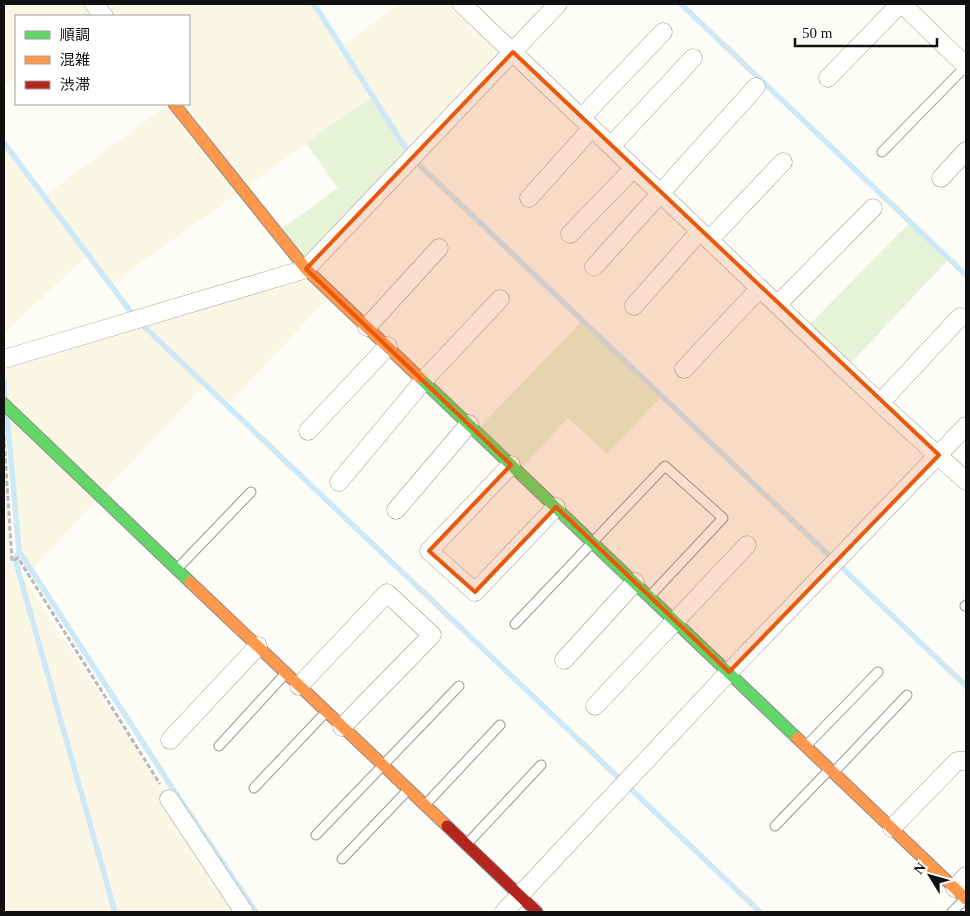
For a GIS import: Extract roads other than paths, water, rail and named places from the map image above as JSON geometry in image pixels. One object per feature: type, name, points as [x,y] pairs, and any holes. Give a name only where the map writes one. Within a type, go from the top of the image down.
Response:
[{"type":"street","points":[[94,4],[103,15]]},
{"type":"street","points":[[462,4],[880,403],[966,481]]},
{"type":"street","points":[[4,359],[306,269],[558,4]]},
{"type":"street","points":[[828,78],[901,4],[966,66]]},
{"type":"street","points":[[529,198],[587,123],[663,32]]},
{"type":"street","points":[[611,146],[693,58]]},
{"type":"street","points":[[594,267],[756,87]]},
{"type":"street","points":[[175,105],[306,269],[892,828],[963,890]]},
{"type":"street","points":[[941,178],[966,152]]},
{"type":"street","points":[[634,306],[704,235],[783,162]]},
{"type":"street","points":[[570,234],[634,168]]},
{"type":"street","points":[[777,305],[873,208]]},
{"type":"street","points":[[367,327],[439,248]]},
{"type":"street","points":[[684,369],[760,288]]},
{"type":"street","points":[[339,482],[424,380],[500,299]]},
{"type":"street","points":[[880,403],[960,317]]},
{"type":"street","points":[[308,431],[388,346]]},
{"type":"street","points":[[4,404],[537,912]]},
{"type":"street","points":[[396,510],[469,424]]},
{"type":"street","points":[[504,912],[729,672],[966,426]]},
{"type":"street","points":[[511,465],[429,551],[475,592],[556,507]]},
{"type":"street","points":[[595,706],[747,545]]},
{"type":"street","points":[[564,660],[635,582]]},
{"type":"street","points":[[299,686],[387,593],[432,635],[342,727]]},
{"type":"street","points":[[170,740],[258,646]]},
{"type":"street","points":[[892,828],[957,761],[966,761]]},
{"type":"street","points":[[169,799],[244,912]]},
{"type":"lane","points":[[882,152],[966,66]]},
{"type":"lane","points":[[515,624],[665,466],[723,518],[650,597]]},
{"type":"lane","points":[[177,569],[251,492]]},
{"type":"lane","points":[[806,746],[878,672]]},
{"type":"lane","points":[[219,746],[286,673]]},
{"type":"lane","points":[[316,835],[459,686]]},
{"type":"lane","points":[[775,826],[907,695]]},
{"type":"lane","points":[[254,788],[326,712]]},
{"type":"lane","points":[[425,806],[500,725]]},
{"type":"lane","points":[[466,845],[541,765]]},
{"type":"lane","points":[[342,859],[408,790]]},
{"type":"lane","points":[[952,912],[963,890]]},
{"type":"waterway","points":[[314,4],[412,158],[966,686]]},
{"type":"waterway","points":[[681,4],[966,275]]},
{"type":"waterway","points":[[4,143],[137,320],[760,912]]},
{"type":"waterway","points":[[4,381],[5,399]]},
{"type":"waterway","points":[[7,416],[19,551],[173,789],[256,912]]},
{"type":"waterway","points":[[19,551],[15,559],[115,912]]}]
